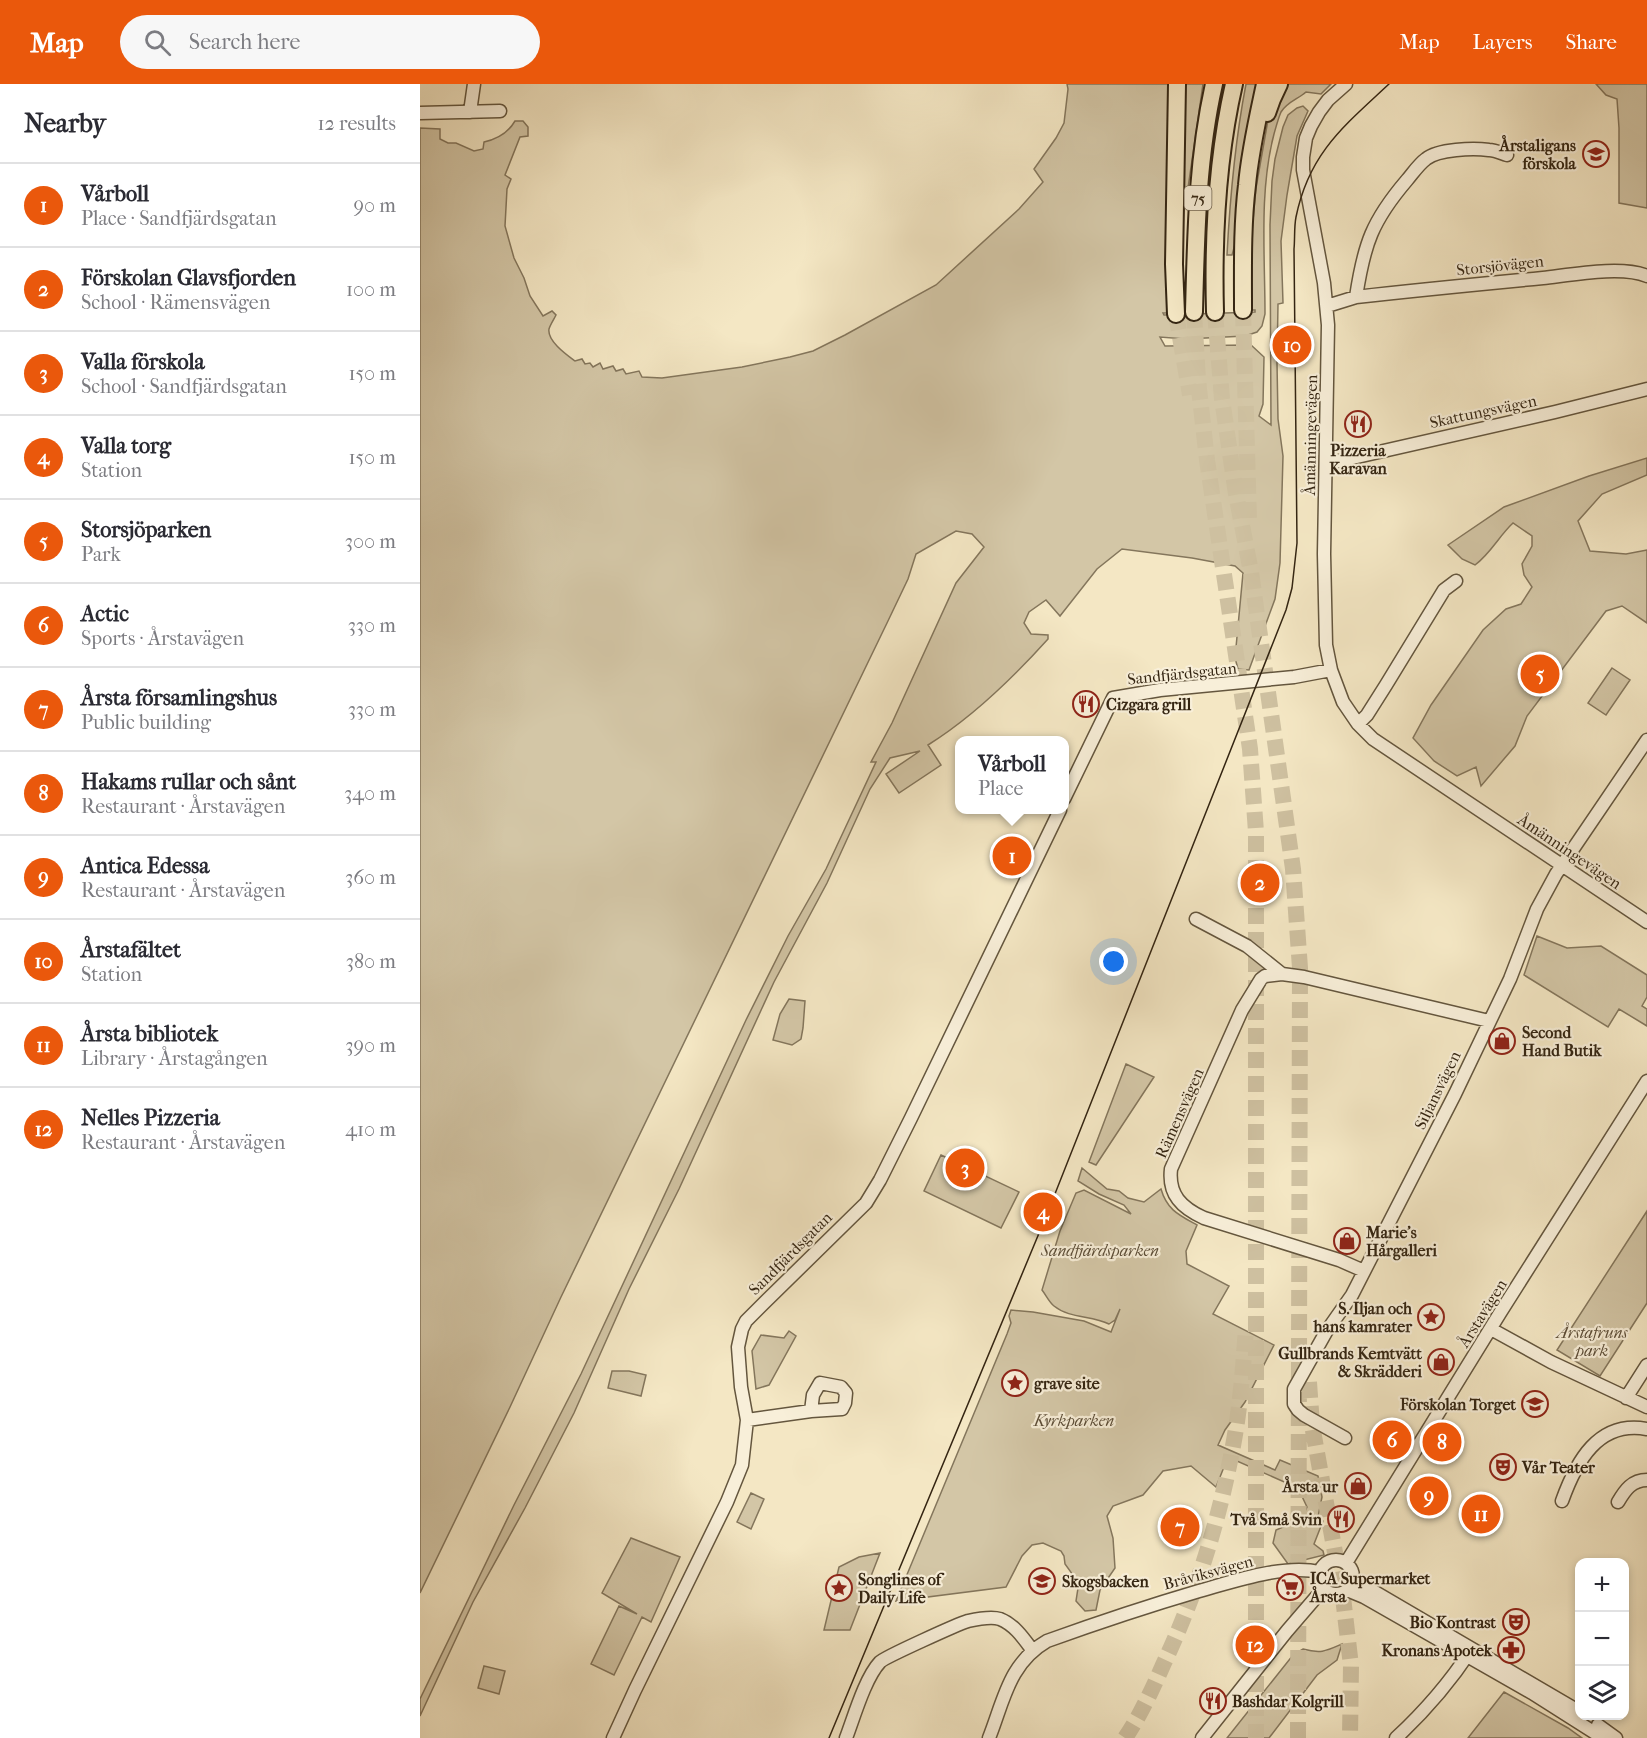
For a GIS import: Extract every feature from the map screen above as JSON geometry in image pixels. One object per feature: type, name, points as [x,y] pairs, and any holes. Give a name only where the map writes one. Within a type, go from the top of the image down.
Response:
[{"type":"highway","name":"75","points":[[1176,314],[1174,264],[1178,84]]},
{"type":"highway","name":"75","points":[[1194,312],[1196,225],[1214,84]]},
{"type":"highway","name":"75","points":[[1215,312],[1215,225],[1234,84]]},
{"type":"highway","points":[[1243,310],[1243,246],[1247,186],[1265,84]]},
{"type":"highway","points":[[1251,153],[1279,84]]},
{"type":"street","points":[[470,112],[474,84]]},
{"type":"street","name":"Åmänningevägen","points":[[1346,84],[1328,100],[1319,112],[1306,138],[1303,157],[1305,185],[1324,283],[1329,325],[1324,629],[1330,670],[1343,702],[1358,724],[1373,739],[1647,922]]},
{"type":"street","points":[[420,113],[500,111]]},
{"type":"street","points":[[1356,297],[1361,266],[1371,232],[1397,192],[1426,158],[1450,150],[1490,150],[1507,155]]},
{"type":"street","name":"Storsjövägen","points":[[1327,306],[1356,297],[1618,271],[1647,276]]},
{"type":"street","name":"Skattungsvägen","points":[[1326,464],[1647,389]]},
{"type":"street","points":[[1358,724],[1367,715],[1444,590],[1456,581]]},
{"type":"street","name":"Sandfjärdsgatan","points":[[1069,791],[1113,698],[1160,690],[1294,677],[1330,670]]},
{"type":"street","name":"Siljansvägen","points":[[1345,1438],[1298,1410],[1294,1404],[1294,1389],[1326,1332],[1352,1295],[1455,1094],[1510,979],[1537,909],[1562,865],[1647,740]]},
{"type":"street","name":"Sandfjärdsgatan","points":[[613,1738],[732,1492],[742,1465],[747,1420],[741,1387],[738,1347],[742,1329],[746,1321],[866,1203],[911,1118],[1058,814]]},
{"type":"street","points":[[1196,919],[1247,946],[1282,974],[1317,979],[1489,1021]]},
{"type":"street","name":"Rämensvägen","points":[[1282,974],[1265,976],[1261,979],[1242,1010],[1171,1169],[1172,1187],[1178,1200],[1185,1207],[1204,1218],[1338,1260],[1364,1271]]},
{"type":"street","name":"Årstavägen","points":[[1347,1563],[1647,1081]]},
{"type":"street","points":[[1491,1329],[1551,1362],[1647,1407]]},
{"type":"street","points":[[1626,1398],[1647,1365]]},
{"type":"street","points":[[747,1420],[811,1411]]},
{"type":"street","points":[[1562,1501],[1568,1483],[1582,1459],[1603,1436],[1615,1431],[1647,1429]]},
{"type":"street","points":[[1618,1502],[1626,1489],[1638,1480],[1647,1480]]},
{"type":"street","points":[[1336,1560],[1347,1563],[1353,1578],[1350,1587],[1335,1594],[1324,1588],[1320,1572],[1326,1563],[1336,1560]]},
{"type":"street","name":"Bråviksvägen","points":[[989,1738],[1012,1675],[1020,1663],[1047,1641],[1226,1583],[1283,1571],[1320,1572]]},
{"type":"street","points":[[1353,1578],[1603,1738]]},
{"type":"street","points":[[1202,1738],[1324,1588]]},
{"type":"street","points":[[1347,1590],[1575,1709]]},
{"type":"street","points":[[846,1738],[869,1679],[881,1661],[966,1622],[983,1619],[999,1619],[1020,1633],[1033,1651]]},
{"type":"street","points":[[1396,1738],[1418,1718],[1469,1653]]},
{"type":"street","points":[[1590,1720],[1616,1738]]},
{"type":"green space","points":[[1067,84],[1170,84],[1166,246],[1167,313],[1163,313],[1164,315],[1255,312],[1252,310],[1251,242],[1256,188],[1269,114],[1282,84],[1331,84],[1321,94],[1306,92],[1289,103],[1281,112],[1276,126],[1266,178],[1265,314],[1262,326],[1257,332],[1245,336],[1186,339],[1160,337],[1165,346],[1251,345],[1264,357],[1263,404],[1259,416],[1271,425],[1270,225],[1272,181],[1283,127],[1288,115],[1303,106],[1308,111],[1297,136],[1281,241],[1283,303],[1278,304],[1277,363],[1278,419],[1283,456],[1280,563],[1275,599],[1249,670],[1238,669],[1235,658],[1243,573],[1235,566],[1122,549],[1097,569],[1060,616],[1046,600],[1029,612],[1024,623],[1031,634],[1048,635],[1048,639],[991,696],[961,722],[928,745],[941,765],[899,793],[886,774],[920,751],[890,758],[870,789],[827,883],[774,982],[679,1189],[629,1289],[574,1413],[473,1602],[420,1716],[420,1699],[514,1505],[581,1374],[746,1020],[788,936],[826,869],[876,762],[871,762],[892,723],[956,583],[984,547],[972,534],[956,531],[916,554],[908,579],[887,623],[420,1593],[420,128],[440,129],[440,139],[474,151],[483,149],[484,142],[502,135],[515,121],[523,121],[528,127],[528,136],[520,137],[505,175],[511,179],[507,189],[505,226],[514,258],[530,296],[543,316],[552,311],[556,315],[549,329],[551,338],[575,361],[582,359],[585,364],[590,363],[593,367],[600,363],[603,369],[613,366],[616,371],[623,369],[626,374],[639,371],[642,377],[662,378],[742,367],[813,351],[936,285],[1019,209],[1043,182],[1034,169],[1064,123]]},
{"type":"green space","points":[[1185,84],[1203,84],[1187,195],[1181,195]]},
{"type":"green space","points":[[1246,84],[1257,84],[1238,234],[1232,255],[1227,255],[1234,169]]},
{"type":"green space","points":[[1596,84],[1647,84],[1647,208],[1619,203],[1617,99],[1606,95]]},
{"type":"green space","points":[[1647,458],[1647,475],[1602,494],[1578,521],[1590,551],[1626,554],[1647,550],[1647,623],[1622,606],[1606,611],[1527,716],[1515,746],[1481,786],[1476,767],[1457,776],[1434,761],[1413,738],[1431,705],[1483,630],[1506,609],[1521,604],[1532,587],[1524,575],[1522,564],[1532,546],[1532,536],[1513,523],[1475,565],[1462,559],[1448,545],[1504,507]]},
{"type":"green space","points":[[1612,668],[1630,680],[1606,715],[1588,703]]},
{"type":"green space","points":[[1537,936],[1567,948],[1601,946],[1647,975],[1647,997],[1642,1006],[1647,1009],[1647,1026],[1619,1009],[1608,1027],[1524,975]]},
{"type":"green space","points":[[789,999],[805,1001],[801,1039],[792,1045],[773,1040],[780,1014]]},
{"type":"green space","points":[[1126,1064],[1154,1077],[1096,1165],[1089,1162]]},
{"type":"green space","points":[[941,1155],[1019,1192],[1001,1228],[924,1191]]},
{"type":"green space","name":"Kyrkparken","points":[[1082,1168],[1107,1189],[1119,1191],[1128,1198],[1144,1202],[1161,1189],[1170,1207],[1197,1225],[1186,1251],[1187,1264],[1229,1286],[1213,1314],[1274,1345],[1245,1402],[1225,1430],[1218,1445],[1275,1470],[1280,1460],[1318,1476],[1322,1497],[1318,1517],[1323,1521],[1314,1544],[1323,1551],[1324,1555],[1288,1564],[1273,1543],[1276,1530],[1302,1519],[1307,1507],[1298,1488],[1228,1457],[1216,1487],[1191,1466],[1163,1471],[1143,1495],[1113,1506],[1107,1516],[1113,1538],[1115,1568],[1100,1590],[1096,1610],[1085,1611],[1076,1601],[1078,1588],[1065,1564],[1064,1556],[1061,1551],[1043,1543],[1032,1545],[1022,1556],[1006,1587],[896,1601],[1007,1334],[1011,1323],[1009,1316],[1011,1310],[1084,1321],[1111,1332],[1120,1309],[1115,1320],[1109,1324],[1060,1310],[1052,1304],[1042,1290],[1060,1231],[1076,1193],[1084,1190],[1131,1214],[1124,1205],[1099,1194],[1078,1181]]},
{"type":"green space","name":"Årstafruns park","points":[[1647,1211],[1647,1303],[1600,1376],[1557,1350]]},
{"type":"green space","points":[[789,1331],[796,1336],[769,1385],[756,1389],[752,1351],[761,1335],[784,1338]]},
{"type":"green space","points":[[612,1371],[629,1371],[646,1375],[641,1396],[608,1388]]},
{"type":"green space","points":[[751,1493],[764,1499],[751,1529],[737,1522]]},
{"type":"green space","points":[[631,1538],[680,1557],[651,1622],[642,1617],[614,1675],[591,1664],[619,1606],[637,1614],[602,1593]]},
{"type":"green space","points":[[880,1553],[850,1630],[824,1630],[839,1567],[859,1557]]},
{"type":"green space","points":[[1342,1644],[1337,1660],[1317,1675],[1269,1738],[1227,1738],[1293,1655],[1303,1649],[1323,1651]]},
{"type":"green space","points":[[484,1666],[505,1671],[499,1694],[478,1688]]},
{"type":"green space","points":[[1504,1692],[1568,1728],[1582,1738],[1468,1738]]},
{"type":"tunnel","points":[[1243,310],[1249,520]]},
{"type":"tunnel","points":[[1194,312],[1198,380],[1207,460],[1250,749],[1256,832],[1256,1738]]},
{"type":"tunnel","points":[[1215,312],[1222,399],[1236,494],[1251,572],[1293,869],[1300,968],[1298,1738]]},
{"type":"tunnel","points":[[1176,314],[1190,395]]},
{"type":"tunnel","points":[[1125,1738],[1146,1703],[1175,1639],[1212,1533],[1235,1436],[1246,1328]]},
{"type":"tunnel","points":[[1309,1382],[1312,1425],[1343,1597],[1351,1666],[1350,1738]]},
{"type":"tram line","points":[[829,1738],[1047,1214],[1286,610],[1292,588],[1297,543],[1294,249],[1296,217],[1310,175],[1330,142],[1389,84]]},
{"type":"place","name":"Årstaligans förskola","points":[[1596,154]]},
{"type":"place","name":"Årstafältet","points":[[1292,345]]},
{"type":"place","name":"Pizzeria Karavan","points":[[1358,424]]},
{"type":"place","name":"Storsjöparken","points":[[1540,674]]},
{"type":"place","name":"Cizgara grill","points":[[1086,704]]},
{"type":"place","name":"Vårboll","points":[[1012,856]]},
{"type":"place","name":"Förskolan Glavsfjorden","points":[[1260,883]]},
{"type":"place","name":"Second Hand Butik","points":[[1502,1041]]},
{"type":"place","name":"Valla förskola","points":[[965,1168]]},
{"type":"place","name":"Valla torg","points":[[1043,1212]]},
{"type":"place","name":"Marie’s Hårgalleri","points":[[1347,1241]]},
{"type":"place","name":"S. Iljan och hans kamrater","points":[[1431,1317]]},
{"type":"place","name":"Gullbrands Kemtvätt & Skrädderi","points":[[1441,1362]]},
{"type":"place","name":"grave site","points":[[1015,1383]]},
{"type":"place","name":"Förskolan Torget","points":[[1535,1404]]},
{"type":"place","name":"Actic","points":[[1392,1440]]},
{"type":"place","name":"Hakams rullar och sånt","points":[[1442,1442]]},
{"type":"place","name":"Vår Teater","points":[[1503,1467]]},
{"type":"place","name":"Årsta ur","points":[[1358,1486]]},
{"type":"place","name":"Antica Edessa","points":[[1429,1496]]},
{"type":"place","name":"Årsta bibliotek","points":[[1481,1514]]},
{"type":"place","name":"Två Små Svin","points":[[1341,1519]]},
{"type":"place","name":"Årsta församlingshus","points":[[1180,1527]]},
{"type":"place","name":"Skogsbacken","points":[[1042,1581]]},
{"type":"place","name":"ICA Supermarket Årsta","points":[[1290,1587]]},
{"type":"place","name":"Songlines of Daily Life","points":[[839,1588]]},
{"type":"place","name":"Bio Kontrast","points":[[1516,1622]]},
{"type":"place","name":"Nelles Pizzeria","points":[[1255,1645]]},
{"type":"place","name":"Kronans Apotek","points":[[1511,1650]]},
{"type":"place","name":"Bashdar Kolgrill","points":[[1213,1701]]},
{"type":"park label","name":"Sandfjärdsparken","points":[[1100,1250]]}]
